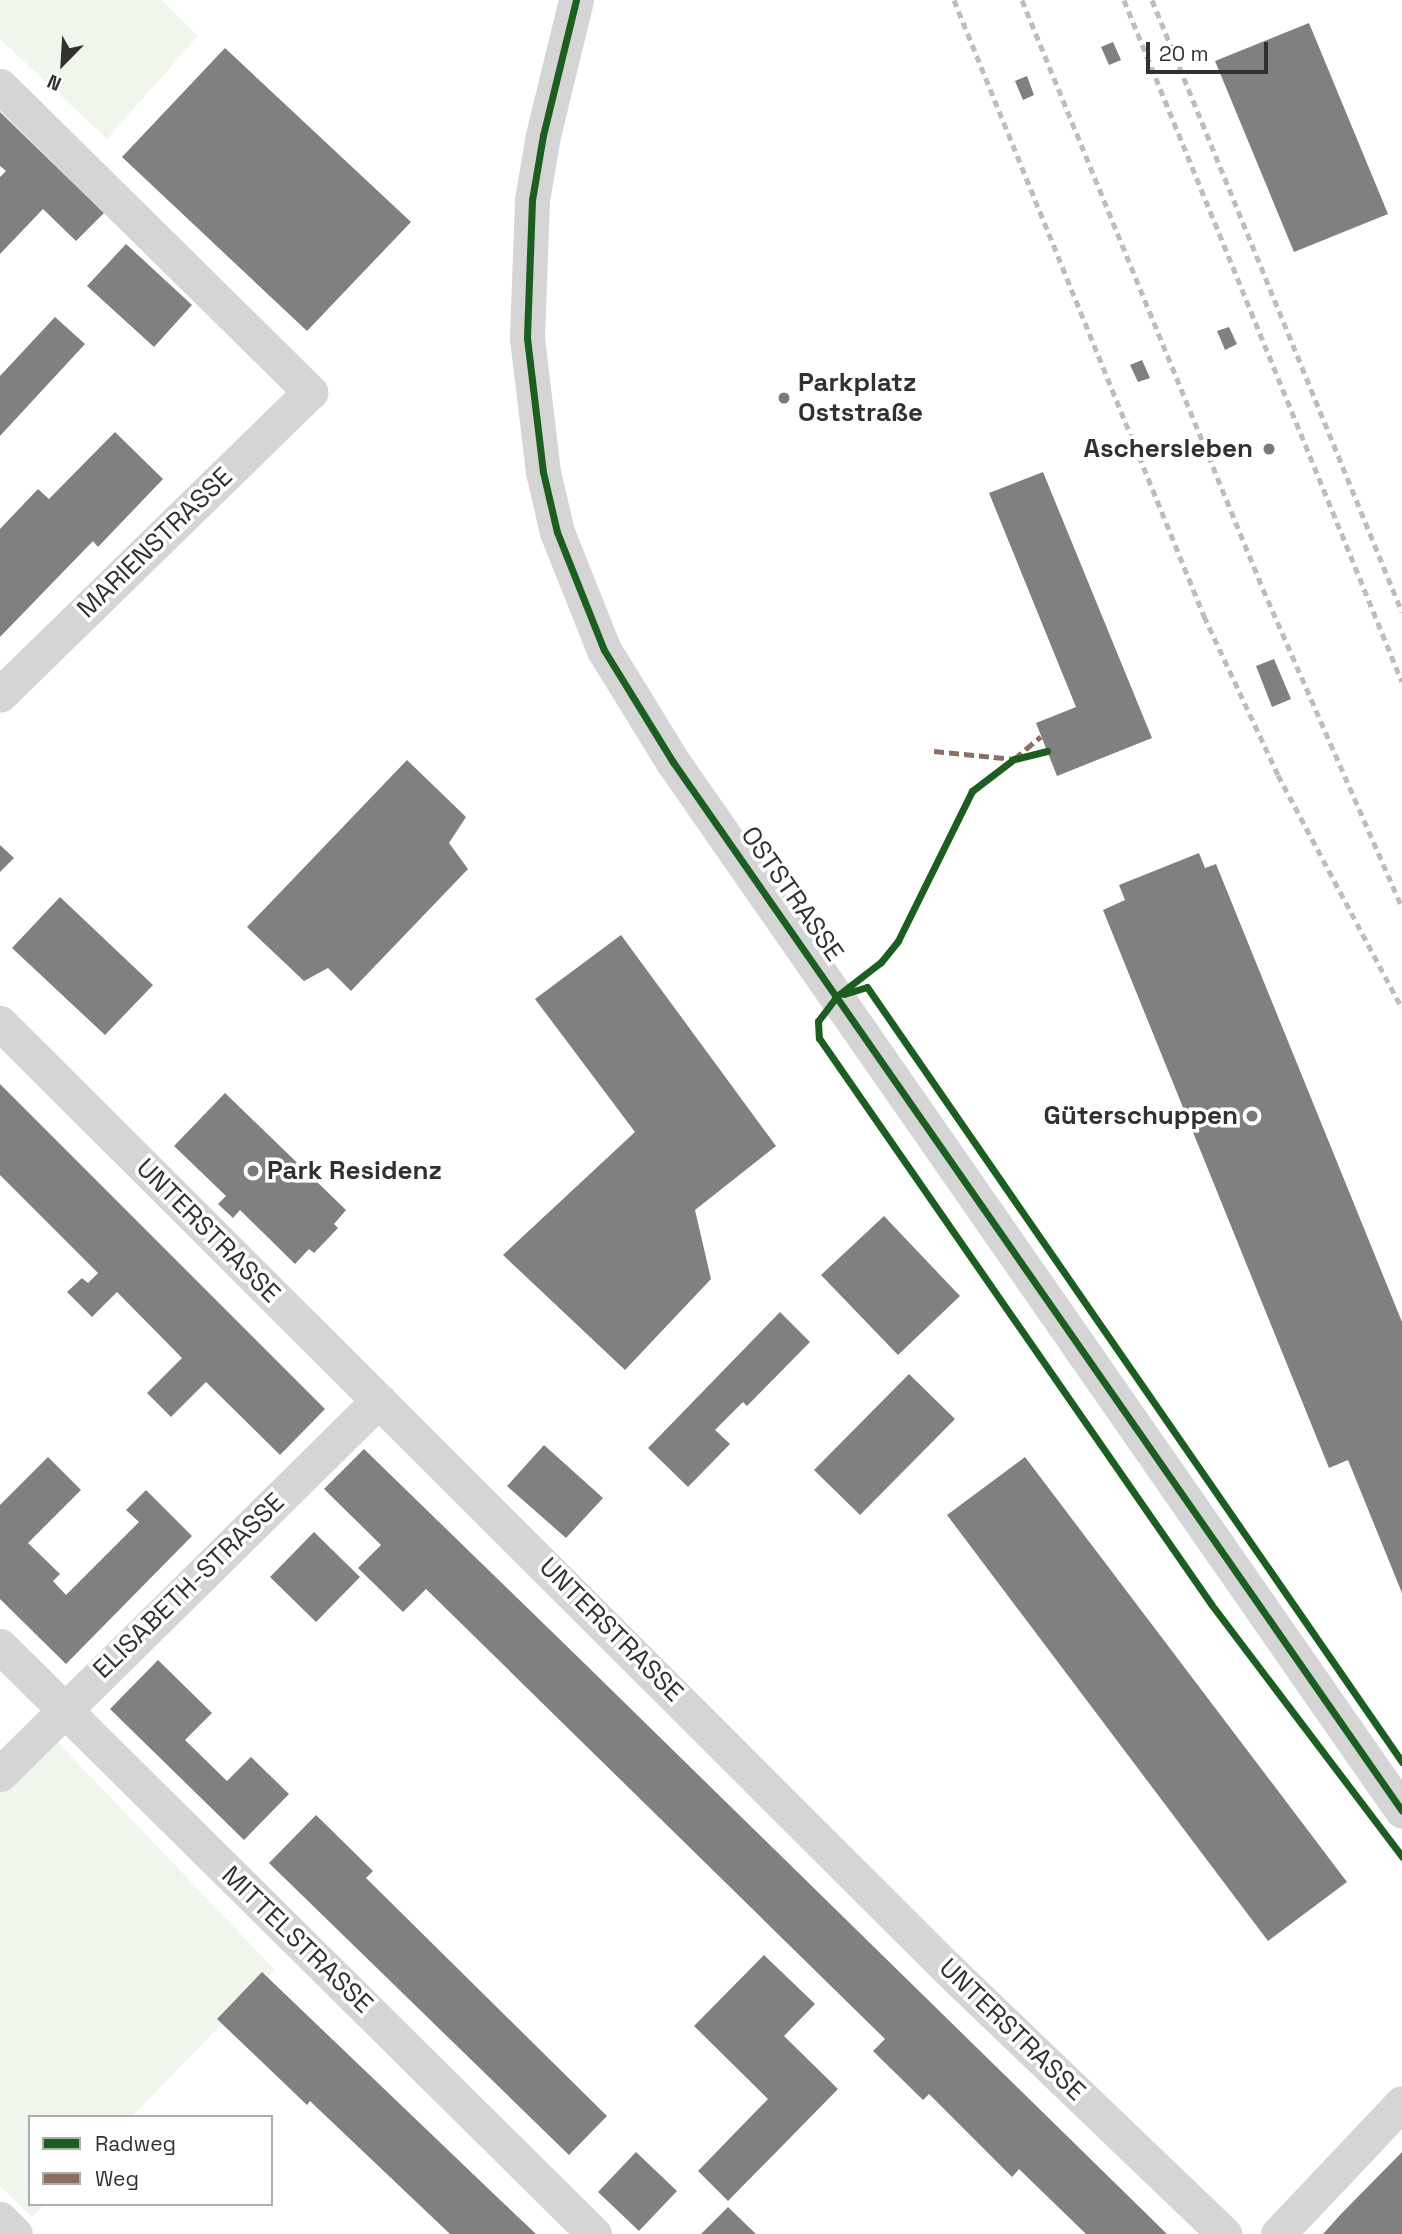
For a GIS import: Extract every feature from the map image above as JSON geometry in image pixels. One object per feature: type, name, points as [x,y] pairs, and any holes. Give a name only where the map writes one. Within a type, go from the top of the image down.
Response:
[{"type":"street","name":"OSTSTRASSE","points":[[576,0],[545,123],[532,200],[527,338],[542,472],[577,588],[604,650],[631,698],[1402,1811]]},
{"type":"street","name":"MARIENSTRASSE","points":[[0,86],[310,392],[0,694]]},
{"type":"street","name":"UNTERSTRASSE","points":[[0,1023],[948,1969],[1224,2234]]},
{"type":"street","name":"ELISABETH-STRASSE","points":[[0,1774],[379,1400]]},
{"type":"street","name":"MITTELSTRASSE","points":[[0,1646],[594,2234]]},
{"type":"street","points":[[1278,2234],[1402,2103]]},
{"type":"street","points":[[0,2220],[15,2234]]},
{"type":"shaded area","points":[[0,0],[162,0],[198,36],[107,139],[0,39]]},
{"type":"shaded area","points":[[51,1735],[275,1970],[133,2115],[28,2115],[28,2206],[43,2206],[32,2217],[0,2186],[0,1792]]},
{"type":"building","points":[[1309,23],[1388,214],[1294,252],[1215,61]]},
{"type":"building","points":[[1113,42],[1121,60],[1109,65],[1101,47]]},
{"type":"building","points":[[225,48],[411,222],[307,331],[122,157]]},
{"type":"building","points":[[1027,76],[1034,95],[1023,100],[1015,81]]},
{"type":"building","points":[[0,112],[104,213],[76,241],[43,209],[0,254],[0,177],[6,171],[0,166]]},
{"type":"building","points":[[126,244],[192,305],[154,347],[87,286]]},
{"type":"building","points":[[55,317],[85,344],[0,436],[0,376]]},
{"type":"building","points":[[1229,327],[1237,344],[1225,350],[1217,331]]},
{"type":"building","points":[[1142,360],[1150,378],[1138,382],[1130,365]]},
{"type":"building","points":[[115,432],[163,479],[98,547],[93,541],[0,637],[0,529],[38,489],[49,499]]},
{"type":"building","points":[[1043,472],[1152,738],[1057,776],[1036,723],[1076,707],[989,493]]},
{"type":"building","points":[[1274,659],[1291,699],[1272,707],[1256,666]]},
{"type":"building","points":[[407,760],[466,817],[449,843],[468,869],[351,991],[328,968],[304,981],[247,927]]},
{"type":"building","points":[[0,845],[14,858],[0,872]]},
{"type":"building","name":"Güterschuppen","points":[[1199,853],[1205,868],[1216,864],[1402,1322],[1402,1593],[1348,1460],[1329,1468],[1103,910],[1125,900],[1119,885]]},
{"type":"building","points":[[60,897],[153,985],[105,1035],[12,948]]},
{"type":"building","points":[[621,935],[776,1146],[695,1210],[711,1279],[625,1370],[503,1255],[635,1132],[535,999]]},
{"type":"building","points":[[0,1084],[325,1409],[280,1455],[206,1382],[171,1417],[147,1393],[182,1358],[117,1292],[92,1317],[67,1292],[82,1278],[88,1283],[98,1273],[0,1175]]},
{"type":"building","name":"Park Residenz","points":[[225,1093],[346,1210],[334,1224],[338,1228],[314,1253],[309,1249],[295,1264],[240,1210],[233,1218],[218,1204],[226,1196],[174,1146]]},
{"type":"building","points":[[884,1216],[960,1296],[898,1355],[821,1275]]},
{"type":"building","points":[[780,1312],[810,1342],[747,1406],[743,1402],[715,1430],[730,1444],[688,1487],[648,1448]]},
{"type":"building","points":[[909,1374],[955,1419],[860,1515],[814,1470]]},
{"type":"building","points":[[544,1445],[603,1498],[566,1538],[507,1486]]},
{"type":"building","points":[[364,1449],[1167,2234],[1086,2234],[1019,2169],[1012,2177],[929,2094],[923,2100],[873,2051],[885,2039],[426,1589],[403,1612],[358,1568],[381,1545],[324,1489]]},
{"type":"building","points":[[48,1457],[81,1490],[28,1543],[60,1574],[53,1581],[66,1595],[139,1522],[126,1510],[146,1490],[192,1536],[66,1664],[0,1599],[0,1505]]},
{"type":"building","points":[[1025,1457],[1347,1882],[1268,1941],[947,1515]]},
{"type":"building","points":[[314,1532],[360,1577],[316,1622],[270,1577]]},
{"type":"building","points":[[158,1660],[212,1713],[185,1740],[227,1781],[251,1757],[289,1794],[244,1840],[110,1709]]},
{"type":"building","points":[[316,1815],[373,1871],[366,1878],[607,2116],[569,2155],[269,1863]]},
{"type":"building","points":[[764,1955],[815,2004],[784,2036],[838,2089],[728,2201],[698,2171],[768,2099],[694,2026]]},
{"type":"building","points":[[262,1972],[536,2234],[450,2234],[310,2101],[307,2105],[217,2019]]},
{"type":"building","points":[[636,2152],[677,2191],[639,2231],[598,2192]]},
{"type":"building","points":[[1402,2152],[1402,2234],[1323,2234],[1341,2214]]},
{"type":"building","points":[[728,2207],[756,2234],[701,2234]]},
{"type":"railway","points":[[954,0],[1204,616],[1278,775],[1402,1008]]},
{"type":"railway","points":[[1022,0],[1263,589],[1402,907]]},
{"type":"railway","points":[[1124,0],[1402,682]]},
{"type":"railway","points":[[1152,0],[1402,612]]},
{"type":"marked path","points":[[934,751],[1014,759],[1041,736]]},
{"type":"cycle path","points":[[576,0],[543,135],[532,200],[527,338],[543,472],[557,532],[604,650],[673,762],[1402,1811]]},
{"type":"cycle path","points":[[1047,751],[1014,759],[972,791],[898,941],[881,962],[837,996],[818,1021],[819,1038],[1211,1604],[1402,1857]]},
{"type":"cycle path","points":[[844,994],[867,987],[1402,1762]]},
{"type":"place","name":"Parkplatz Oststraße","points":[[784,398]]},
{"type":"place","name":"Aschersleben","points":[[1269,449]]},
{"type":"place","name":"Güterschuppen","points":[[1252,1116]]},
{"type":"place","name":"Park Residenz","points":[[253,1171]]}]
